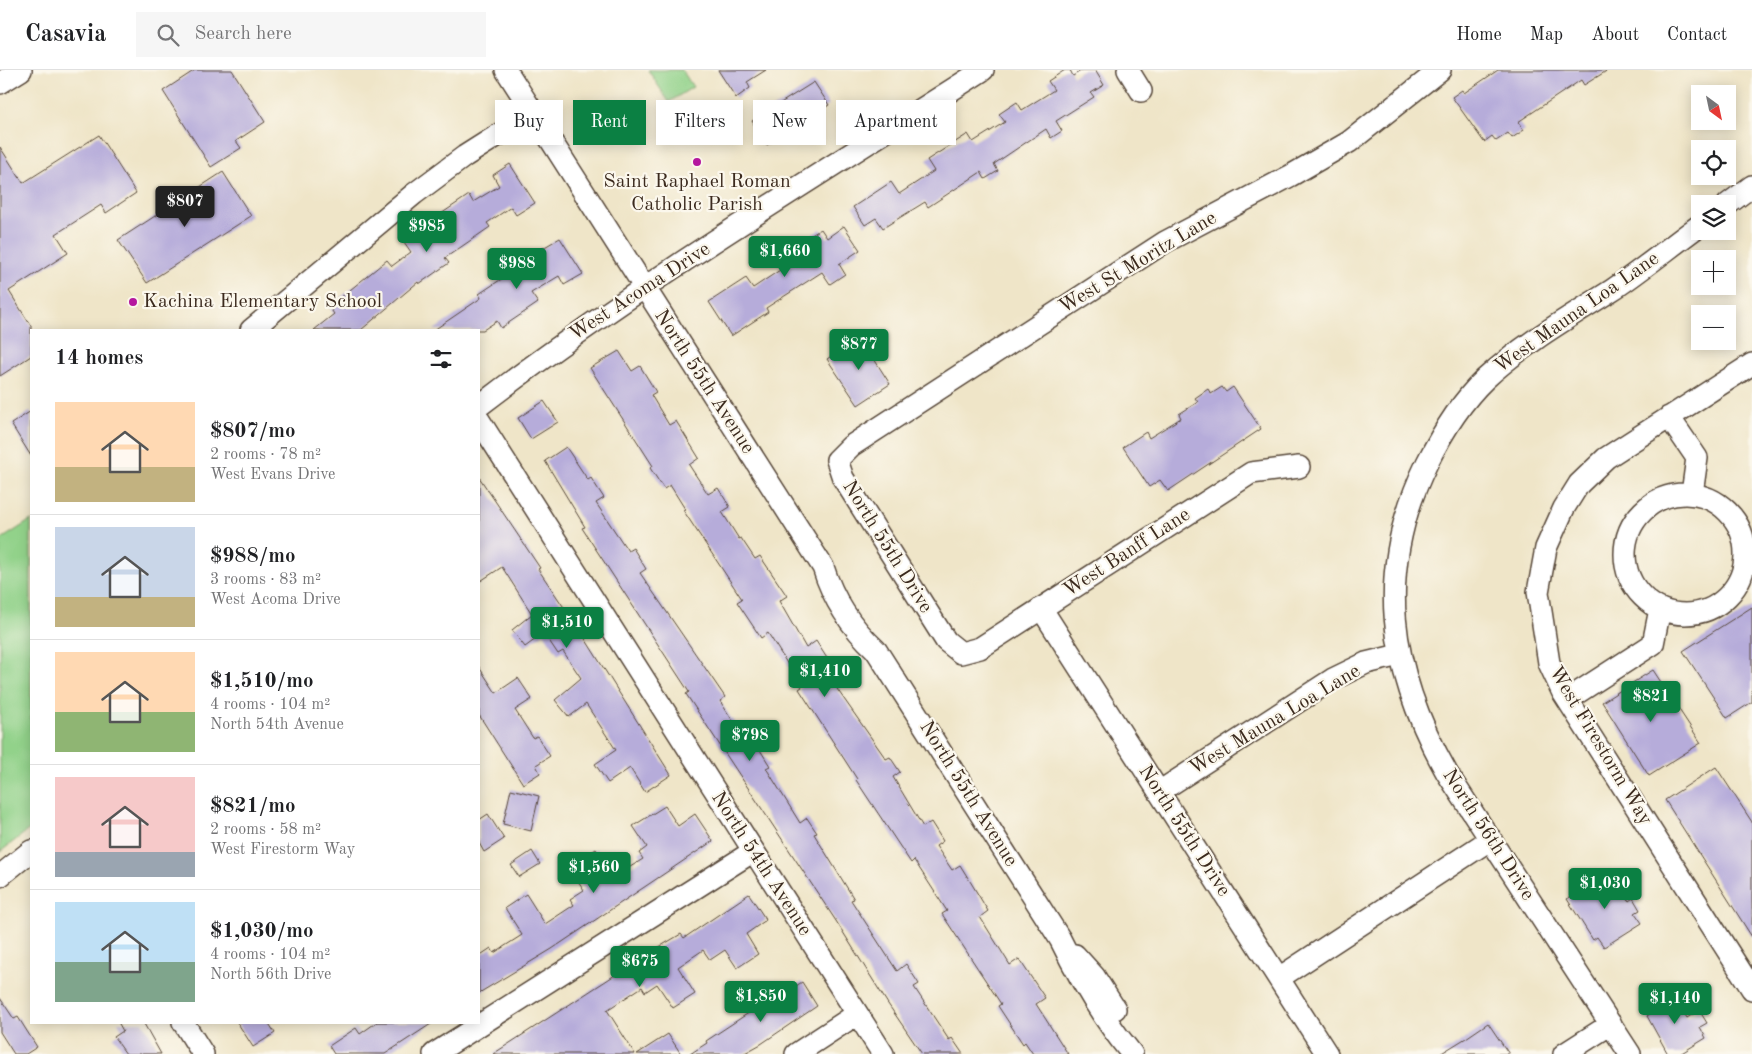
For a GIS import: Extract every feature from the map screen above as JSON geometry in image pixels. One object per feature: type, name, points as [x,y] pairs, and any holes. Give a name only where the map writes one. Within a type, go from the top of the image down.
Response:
[{"type":"street","points":[[0,83],[20,70]]},
{"type":"street","name":"North 55th Avenue","points":[[506,70],[525,100]]},
{"type":"street","name":"West Acoma Drive","points":[[480,405],[550,351],[983,70]]},
{"type":"street","points":[[1128,70],[1141,91]]},
{"type":"street","name":"West St Moritz Lane","points":[[837,460],[851,446],[1164,242],[1290,176],[1349,142],[1440,70]]},
{"type":"street","points":[[252,329],[414,194],[465,156],[495,137]]},
{"type":"street","name":"North 55th Avenue","points":[[553,145],[823,567],[830,591],[859,634],[876,650],[1060,939],[1082,986],[1116,1035],[1132,1054]]},
{"type":"street","points":[[1736,198],[1752,186]]},
{"type":"street","name":"West Mauna Loa Lane","points":[[1159,792],[1333,679],[1366,664],[1399,655],[1394,605],[1397,548],[1414,491],[1442,432],[1484,380],[1532,341],[1614,289],[1691,232]]},
{"type":"street","name":"West Firestorm Way","points":[[1752,364],[1606,458],[1579,484],[1564,508],[1546,548],[1538,592],[1542,634],[1548,663],[1568,699],[1752,989]]},
{"type":"street","points":[[1669,417],[1696,458],[1692,494]]},
{"type":"street","name":"North 54th Avenue","points":[[480,422],[752,852],[883,1054]]},
{"type":"street","name":"North 55th Drive","points":[[837,460],[843,478],[946,641],[961,653]]},
{"type":"street","name":"West Banff Lane","points":[[961,653],[980,648],[1251,473],[1299,467]]},
{"type":"street","points":[[1692,494],[1712,500],[1729,513],[1741,530],[1746,551],[1743,571],[1734,590],[1718,604],[1701,612],[1680,614],[1660,609],[1642,597],[1630,579],[1625,558],[1627,538],[1637,519],[1652,504],[1671,496],[1692,494]]},
{"type":"street","name":"North 55th Drive","points":[[1041,608],[1327,1054]]},
{"type":"street","points":[[1568,699],[1653,644],[1660,609]]},
{"type":"street","name":"North 56th Drive","points":[[1399,655],[1410,695],[1426,736],[1630,1054]]},
{"type":"street","points":[[1280,978],[1491,839]]},
{"type":"street","points":[[0,876],[30,852]]},
{"type":"street","points":[[434,1054],[752,852]]},
{"type":"street","name":"North 55th Avenue","points":[[1060,939],[1094,976],[1126,1026],[1138,1054]]},
{"type":"street","points":[[796,1054],[857,1014]]},
{"type":"street","points":[[184,1024],[203,1054]]},
{"type":"street","points":[[1564,1054],[1611,1024]]},
{"type":"green space","points":[[648,70],[682,70],[693,87],[672,100],[668,100]]},
{"type":"green space","points":[[30,521],[30,829],[0,852],[0,540]]},
{"type":"building","points":[[195,70],[232,70],[265,122],[236,141],[241,148],[211,167],[163,91]]},
{"type":"building","points":[[718,70],[766,70],[747,82],[750,88],[736,98]]},
{"type":"building","points":[[1065,70],[1070,70],[1073,76],[1082,70],[1095,70],[1104,85],[1091,93],[1094,97],[1056,121],[1062,131],[1051,138],[1046,129],[994,164],[998,171],[985,179],[981,172],[928,207],[925,202],[883,228],[876,218],[865,225],[853,207],[891,182],[899,194],[934,171],[927,160],[951,145],[956,145],[956,142],[968,134],[973,142],[1005,122],[999,114],[1017,102],[1022,110],[1054,90],[1048,81]]},
{"type":"building","points":[[1498,70],[1608,70],[1584,85],[1581,80],[1518,122],[1524,130],[1512,138],[1508,133],[1496,141],[1492,136],[1484,142],[1452,97],[1462,90],[1464,93]]},
{"type":"building","points":[[814,82],[826,100],[785,100]]},
{"type":"building","points":[[99,135],[136,193],[106,213],[101,205],[56,234],[68,253],[9,291],[31,326],[30,357],[0,376],[0,147],[23,183]]},
{"type":"building","points":[[510,164],[535,203],[516,215],[511,207],[487,223],[490,227],[445,258],[449,263],[419,284],[418,282],[362,329],[315,329],[334,314],[329,307],[387,260],[392,266],[411,252],[404,242],[433,222],[432,220],[469,195],[473,202],[499,186],[493,175]]},
{"type":"building","points":[[223,172],[251,216],[147,283],[118,240]]},
{"type":"building","points":[[844,226],[860,250],[839,264],[845,274],[830,284],[822,272],[766,308],[768,312],[731,336],[709,302],[746,278],[753,288],[783,268],[776,258],[821,229],[827,238]]},
{"type":"building","points":[[560,238],[583,274],[564,285],[559,276],[531,293],[538,303],[501,328],[497,321],[483,330],[435,329],[481,298],[479,294],[533,258],[531,255]]},
{"type":"building","points":[[860,337],[890,384],[858,405],[827,359]]},
{"type":"building","points":[[619,351],[632,371],[640,366],[656,392],[651,395],[669,425],[676,421],[699,458],[689,465],[708,494],[718,488],[730,507],[722,512],[739,539],[741,538],[755,559],[760,556],[787,596],[779,601],[806,648],[816,641],[844,685],[837,689],[886,759],[890,757],[900,772],[893,777],[923,827],[931,822],[943,841],[936,846],[952,870],[960,865],[988,911],[980,917],[1010,965],[1019,959],[1045,998],[1036,1004],[1068,1054],[1033,1054],[1025,1042],[1023,1044],[998,1006],[1001,1004],[942,914],[947,911],[914,860],[911,863],[856,780],[799,689],[802,687],[768,633],[761,638],[737,602],[742,599],[683,510],[685,509],[670,485],[664,489],[650,468],[653,466],[590,368]]},
{"type":"building","points":[[1222,387],[1226,392],[1233,387],[1261,429],[1168,491],[1160,480],[1149,487],[1123,447],[1146,432],[1149,438],[1181,418],[1179,414],[1198,402],[1195,398],[1208,389],[1211,394]]},
{"type":"building","points":[[544,401],[558,422],[531,439],[518,418]]},
{"type":"building","points":[[30,412],[30,454],[11,424]]},
{"type":"building","points":[[566,447],[588,480],[591,478],[604,498],[596,503],[628,551],[633,548],[646,569],[640,573],[725,697],[720,701],[751,749],[757,745],[770,766],[766,768],[800,823],[807,818],[817,833],[814,834],[854,899],[851,900],[897,971],[906,964],[919,984],[914,987],[949,1040],[952,1038],[963,1054],[922,1054],[888,1004],[836,921],[686,694],[689,692],[582,528],[585,527],[545,461]]},
{"type":"building","points":[[480,478],[540,568],[538,569],[584,637],[671,775],[645,792],[630,768],[608,783],[595,764],[616,750],[586,704],[569,717],[555,700],[581,678],[563,651],[558,654],[544,633],[525,647],[512,630],[532,614],[502,567],[480,581]]},
{"type":"building","points":[[1752,607],[1752,702],[1727,718],[1683,651]]},
{"type":"building","points":[[480,669],[496,693],[518,678],[532,699],[515,710],[533,738],[537,736],[550,756],[536,765],[540,773],[523,784],[480,717]]},
{"type":"building","points":[[1653,670],[1701,743],[1649,776],[1602,702]]},
{"type":"building","points":[[1716,767],[1752,822],[1752,937],[1665,800]]},
{"type":"building","points":[[511,789],[539,796],[531,831],[503,824]]},
{"type":"building","points":[[665,806],[678,826],[695,814],[713,841],[552,949],[480,992],[480,955],[491,948],[494,953],[522,935],[505,908],[526,894],[545,924],[574,905],[570,899],[584,890],[569,867],[596,849],[614,877],[643,859],[639,853],[647,847],[633,826]]},
{"type":"building","points":[[488,814],[504,839],[484,852],[480,845],[480,819]]},
{"type":"building","points":[[532,851],[540,864],[519,877],[511,865]]},
{"type":"building","points":[[1610,872],[1629,901],[1633,898],[1640,910],[1635,913],[1642,923],[1604,947],[1597,937],[1593,940],[1567,899]]},
{"type":"building","points":[[749,894],[766,920],[746,934],[758,954],[737,968],[725,950],[710,960],[703,950],[678,967],[695,994],[673,1008],[657,984],[645,992],[642,987],[607,1010],[635,1054],[493,1054],[649,953],[681,934],[684,938]]},
{"type":"building","points":[[802,982],[817,1006],[761,1044],[743,1054],[690,1054],[707,1043],[706,1041],[782,991],[784,994]]},
{"type":"building","points":[[1670,990],[1687,1018],[1699,1010],[1707,1023],[1700,1027],[1706,1038],[1680,1054],[1668,1054],[1647,1016],[1651,1013],[1646,1005]]},
{"type":"building","points":[[0,998],[14,1019],[18,1017],[37,1047],[26,1054],[14,1054],[0,1032]]},
{"type":"building","points":[[1488,1023],[1509,1054],[1440,1054],[1466,1038]]},
{"type":"building","points":[[119,1024],[144,1024],[161,1054],[126,1054],[114,1037],[123,1031]]},
{"type":"building","points":[[238,1024],[269,1024],[275,1033],[253,1047]]},
{"type":"building","points":[[374,1024],[431,1024],[385,1054],[334,1054],[329,1046],[356,1028],[360,1034]]},
{"type":"building","points":[[668,1034],[681,1054],[637,1054]]},
{"type":"place","name":"Saint Raphael Roman Catholic Parish","points":[[697,162]]},
{"type":"place","name":"Kachina Elementary School","points":[[133,302]]}]
